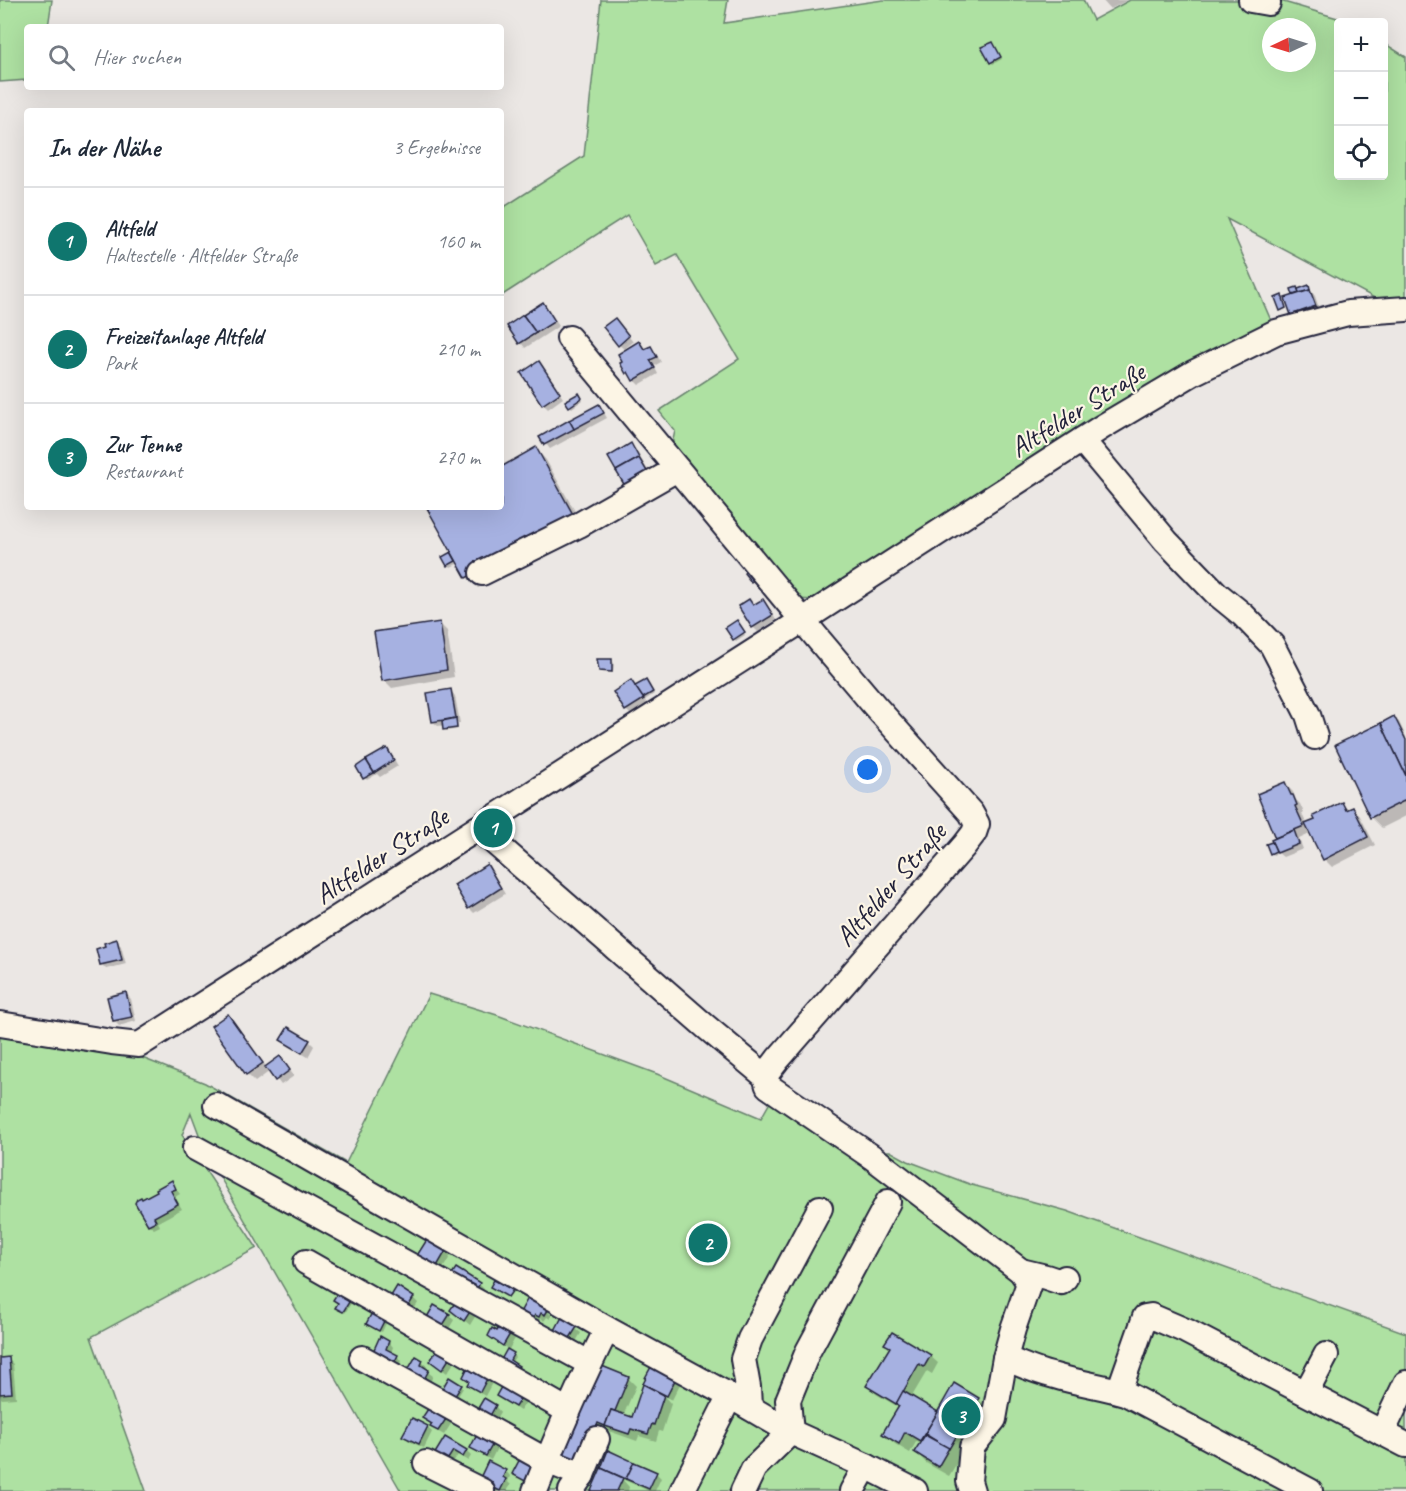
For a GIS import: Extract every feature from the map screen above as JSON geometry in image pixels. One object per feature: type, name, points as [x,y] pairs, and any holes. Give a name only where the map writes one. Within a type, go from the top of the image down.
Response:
[{"type":"street","name":"Altfelder Straße","points":[[0,1024],[139,1045],[1102,427],[1193,373],[1276,332],[1348,313],[1406,309]]},
{"type":"street","name":"Altfelder Straße","points":[[570,338],[677,470],[874,705],[971,813],[977,824],[974,833],[964,846],[765,1076]]},
{"type":"street","points":[[1082,440],[1166,541],[1216,593],[1243,615],[1272,645],[1308,715],[1315,737]]},
{"type":"street","points":[[482,573],[579,525],[677,470]]},
{"type":"street","points":[[478,828],[765,1076],[768,1086],[872,1157],[1021,1271],[1029,1283],[1005,1358],[994,1419],[972,1447],[969,1481],[972,1491]]},
{"type":"street","points":[[216,1105],[791,1432],[915,1491]]},
{"type":"street","points":[[195,1148],[590,1363]]},
{"type":"street","points":[[791,1432],[788,1400],[808,1351],[888,1202]]},
{"type":"street","points":[[681,1491],[748,1387],[743,1359],[750,1339],[820,1208]]},
{"type":"street","points":[[306,1262],[568,1411]]},
{"type":"street","points":[[1021,1271],[1061,1282],[1065,1278]]},
{"type":"street","points":[[1119,1391],[1145,1317],[1151,1317],[1186,1331],[1406,1446]]},
{"type":"street","points":[[535,1491],[568,1411],[607,1329]]},
{"type":"street","points":[[1306,1393],[1326,1355]]},
{"type":"street","points":[[362,1358],[547,1461],[576,1483],[597,1439]]},
{"type":"street","points":[[1005,1358],[1051,1376],[1119,1391],[1310,1491]]},
{"type":"street","points":[[1382,1433],[1406,1383]]},
{"type":"street","points":[[743,1491],[754,1468],[791,1432]]},
{"type":"street","points":[[426,1463],[482,1491]]},
{"type":"street","points":[[852,1491],[866,1466]]},
{"type":"green space","points":[[0,0],[52,0],[48,24],[24,24],[24,80],[0,82]]},
{"type":"green space","points":[[601,0],[728,0],[724,23],[883,0],[1083,0],[1093,20],[1130,0],[1277,0],[1337,18],[1334,18],[1334,180],[1388,180],[1388,46],[1406,57],[1406,309],[1395,309],[1227,219],[1276,332],[815,600],[796,599],[671,449],[675,431],[659,411],[739,359],[677,255],[656,266],[627,215],[504,294],[504,207],[584,156]]},
{"type":"green space","points":[[429,994],[497,1015],[657,1074],[761,1118],[773,1097],[874,1151],[890,1151],[908,1161],[972,1185],[1067,1211],[1406,1333],[1406,1491],[401,1491],[206,1153],[191,1113],[182,1135],[257,1248],[91,1337],[146,1491],[0,1491],[0,1024],[112,1046],[205,1083],[346,1163]]},
{"type":"building","points":[[993,42],[1001,57],[990,63],[981,47]]},
{"type":"building","points":[[1309,285],[1310,290],[1299,293],[1298,289]]},
{"type":"building","points":[[1297,287],[1299,293],[1293,295],[1291,289]]},
{"type":"building","points":[[1310,290],[1316,306],[1291,315],[1285,298]]},
{"type":"building","points":[[1282,295],[1286,308],[1280,311],[1275,298]]},
{"type":"building","points":[[543,302],[555,321],[536,333],[523,315]]},
{"type":"building","points":[[523,315],[536,333],[519,344],[507,326]]},
{"type":"building","points":[[615,318],[629,336],[618,346],[603,327]]},
{"type":"building","points":[[639,341],[644,349],[651,346],[657,357],[650,360],[655,368],[633,381],[628,372],[626,374],[618,354]]},
{"type":"building","points":[[539,361],[560,393],[542,405],[521,373]]},
{"type":"building","points":[[579,393],[582,398],[569,407],[565,401]]},
{"type":"building","points":[[599,404],[604,413],[574,429],[569,420]]},
{"type":"building","points":[[569,420],[574,429],[544,445],[539,437]]},
{"type":"building","points":[[631,443],[639,458],[616,471],[608,457]]},
{"type":"building","points":[[536,447],[575,518],[466,578],[428,510],[504,510],[504,465]]},
{"type":"building","points":[[639,458],[648,473],[625,486],[616,471]]},
{"type":"building","points":[[451,552],[456,561],[447,566],[442,557]]},
{"type":"building","points":[[749,569],[756,578],[751,582],[744,573]]},
{"type":"building","points":[[749,599],[753,605],[763,599],[773,615],[752,628],[738,606]]},
{"type":"building","points":[[737,620],[745,632],[733,640],[725,628]]},
{"type":"building","points":[[440,622],[447,670],[382,681],[374,632]]},
{"type":"building","points":[[597,659],[612,659],[612,672],[599,671]]},
{"type":"building","points":[[631,680],[644,699],[625,711],[613,692]]},
{"type":"building","points":[[646,680],[653,692],[643,698],[635,686]]},
{"type":"building","points":[[451,689],[456,718],[432,722],[427,693]]},
{"type":"building","points":[[1394,716],[1406,740],[1406,776],[1381,723]]},
{"type":"building","points":[[456,718],[457,728],[443,730],[442,721]]},
{"type":"building","points":[[1381,723],[1406,776],[1406,800],[1370,818],[1335,745]]},
{"type":"building","points":[[387,748],[394,760],[374,773],[366,760]]},
{"type":"building","points":[[366,760],[374,773],[363,779],[356,767]]},
{"type":"building","points":[[1285,782],[1293,795],[1304,826],[1275,838],[1257,794]]},
{"type":"building","points":[[1342,802],[1346,810],[1353,807],[1368,837],[1323,860],[1305,824],[1315,820],[1313,816]]},
{"type":"building","points":[[1294,830],[1299,844],[1277,853],[1271,840]]},
{"type":"building","points":[[1272,842],[1276,851],[1270,854],[1266,844]]},
{"type":"building","points":[[487,864],[501,888],[468,909],[454,885]]},
{"type":"building","points":[[117,939],[122,960],[100,965],[96,949],[105,946],[104,943]]},
{"type":"building","points":[[126,992],[132,1017],[113,1021],[107,997]]},
{"type":"building","points":[[228,1014],[263,1063],[246,1075],[211,1026]]},
{"type":"building","points":[[288,1027],[310,1040],[302,1053],[280,1040]]},
{"type":"building","points":[[280,1056],[290,1070],[275,1081],[265,1067]]},
{"type":"building","points":[[172,1180],[176,1189],[171,1191],[178,1204],[154,1217],[156,1221],[148,1225],[135,1203],[137,1199],[141,1197],[142,1199],[157,1191],[156,1189]]},
{"type":"building","points":[[428,1238],[447,1249],[436,1268],[416,1257]]},
{"type":"building","points":[[456,1268],[480,1283],[475,1292],[450,1277]]},
{"type":"building","points":[[494,1280],[513,1290],[508,1297],[490,1287]]},
{"type":"building","points":[[397,1286],[414,1297],[405,1312],[388,1301]]},
{"type":"building","points":[[340,1289],[354,1294],[343,1312],[335,1308],[338,1303],[333,1300]]},
{"type":"building","points":[[461,1294],[475,1304],[464,1321],[450,1310]]},
{"type":"building","points":[[528,1298],[548,1310],[545,1315],[541,1313],[539,1317],[535,1315],[530,1323],[518,1316]]},
{"type":"building","points":[[434,1305],[450,1314],[438,1333],[423,1324]]},
{"type":"building","points":[[374,1309],[387,1315],[379,1331],[366,1324]]},
{"type":"building","points":[[562,1317],[577,1327],[565,1346],[551,1338]]},
{"type":"building","points":[[503,1321],[514,1327],[503,1346],[488,1336],[492,1328],[497,1331]]},
{"type":"building","points":[[892,1332],[931,1355],[924,1367],[919,1364],[896,1404],[866,1386],[890,1347],[884,1344]]},
{"type":"building","points":[[380,1336],[389,1341],[386,1349],[398,1355],[393,1365],[372,1354]]},
{"type":"building","points":[[441,1343],[454,1351],[442,1370],[430,1361]]},
{"type":"building","points":[[507,1349],[514,1353],[510,1360],[519,1366],[512,1377],[497,1367]]},
{"type":"building","points":[[416,1356],[423,1360],[421,1365],[429,1370],[421,1385],[405,1375]]},
{"type":"building","points":[[9,1357],[12,1393],[0,1394],[0,1358]]},
{"type":"building","points":[[597,1364],[629,1377],[615,1411],[611,1410],[605,1426],[598,1423],[582,1462],[561,1454]]},
{"type":"building","points":[[468,1367],[489,1375],[480,1392],[467,1385],[469,1381],[463,1377]]},
{"type":"building","points":[[651,1367],[676,1378],[667,1396],[643,1384]]},
{"type":"building","points":[[449,1377],[462,1385],[451,1402],[439,1394]]},
{"type":"building","points":[[504,1382],[524,1393],[515,1407],[496,1396]]},
{"type":"building","points":[[954,1383],[979,1398],[970,1414],[974,1416],[964,1432],[960,1430],[949,1449],[925,1434]]},
{"type":"building","points":[[643,1384],[664,1395],[654,1425],[652,1424],[648,1434],[631,1429],[629,1434],[605,1426],[611,1410],[632,1417]]},
{"type":"building","points":[[903,1391],[938,1412],[920,1441],[905,1432],[899,1444],[882,1434],[899,1406],[896,1404]]},
{"type":"building","points":[[484,1398],[496,1405],[486,1423],[474,1415]]},
{"type":"building","points":[[432,1403],[450,1413],[438,1431],[430,1427],[432,1424],[422,1418]]},
{"type":"building","points":[[412,1418],[428,1426],[419,1444],[402,1436]]},
{"type":"building","points":[[479,1431],[495,1440],[486,1456],[470,1448]]},
{"type":"building","points":[[925,1435],[949,1448],[938,1467],[914,1452]]},
{"type":"building","points":[[445,1437],[467,1450],[463,1457],[453,1451],[448,1459],[443,1456],[441,1459],[434,1455]]},
{"type":"building","points":[[608,1450],[634,1462],[626,1479],[601,1468]]},
{"type":"building","points":[[522,1455],[539,1463],[529,1483],[512,1474]]},
{"type":"building","points":[[488,1461],[506,1470],[503,1477],[506,1479],[500,1491],[479,1480]]},
{"type":"building","points":[[634,1462],[657,1472],[649,1489],[626,1479]]},
{"type":"building","points":[[601,1468],[623,1478],[617,1491],[591,1491]]},
{"type":"place","name":"Altfeld","points":[[493,828]]},
{"type":"place","name":"Freizeitanlage Altfeld","points":[[708,1243]]},
{"type":"place","name":"Zur Tenne","points":[[961,1416]]}]
